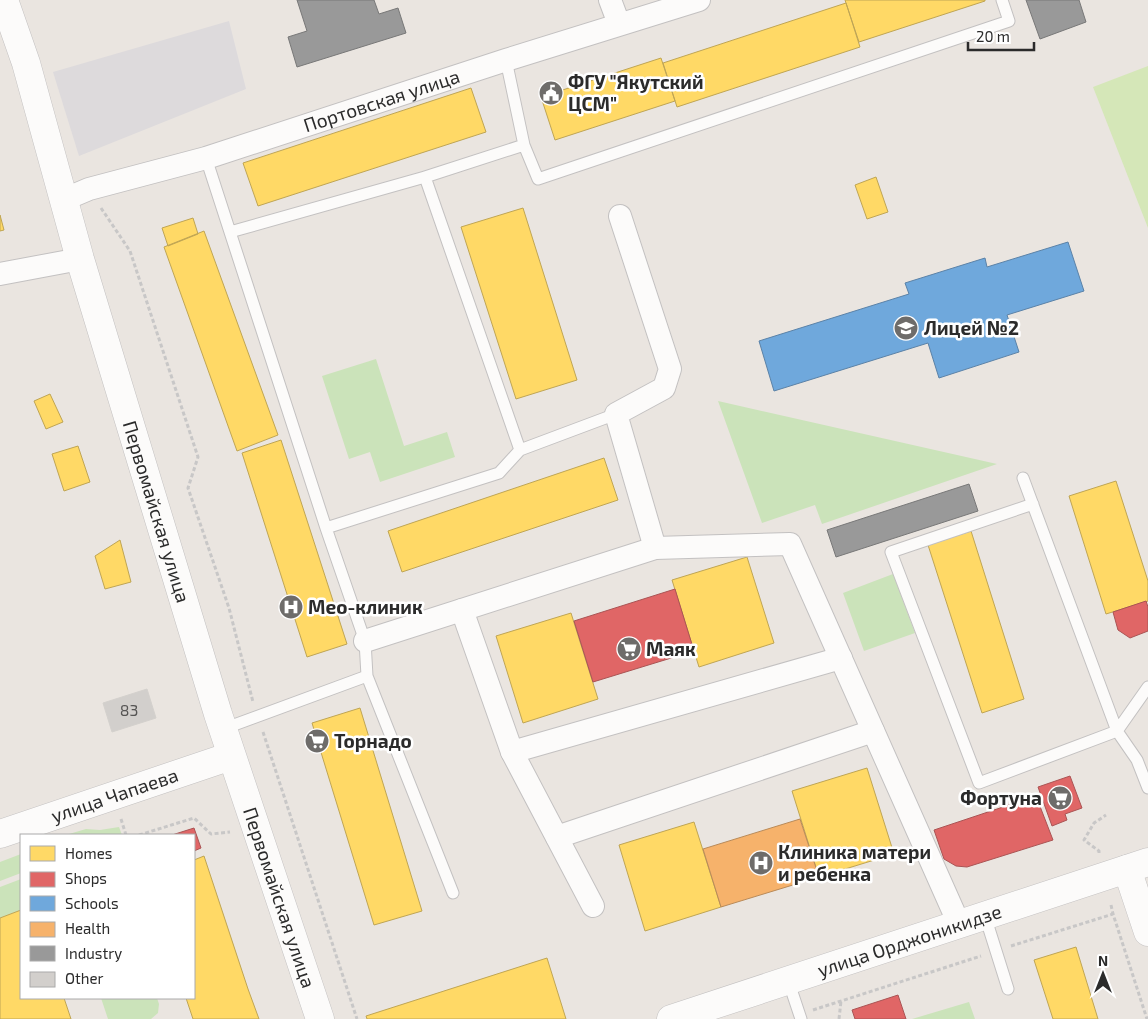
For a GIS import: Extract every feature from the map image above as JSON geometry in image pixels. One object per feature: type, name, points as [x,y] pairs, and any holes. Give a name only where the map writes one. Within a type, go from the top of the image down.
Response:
[{"type":"main road","name":"Первомайская улица","points":[[4,0],[26,63],[80,259],[231,756],[320,1019]]},
{"type":"main road","name":"улица Чапаева","points":[[0,834],[231,756]]},
{"type":"main road","name":"улица Орджоникидзе","points":[[671,1019],[1138,865]]},
{"type":"main road","points":[[1138,865],[1148,932]]},
{"type":"street","points":[[610,0],[619,24]]},
{"type":"street","name":"Портовская улица","points":[[63,200],[88,189],[206,158],[506,60],[699,0]]},
{"type":"street","points":[[620,216],[670,369],[664,388],[616,414],[655,548]]},
{"type":"street","points":[[0,274],[80,259]]},
{"type":"street","points":[[365,641],[655,548],[790,544],[959,924]]},
{"type":"street","points":[[462,610],[512,752],[593,906]]},
{"type":"street","points":[[512,752],[841,658]]},
{"type":"street","points":[[557,837],[873,731]]},
{"type":"lane","points":[[506,60],[524,145],[538,178],[1009,21],[1002,0]]},
{"type":"lane","points":[[230,232],[425,177],[524,145]]},
{"type":"lane","points":[[206,158],[326,528],[365,641],[367,676],[453,893]]},
{"type":"lane","points":[[425,177],[520,450]]},
{"type":"lane","points":[[326,528],[499,473],[520,450],[616,414]]},
{"type":"lane","points":[[1023,478],[1117,731],[1142,759],[1148,788]]},
{"type":"lane","points":[[1032,504],[891,552],[979,783],[1117,731],[1148,686]]},
{"type":"lane","points":[[223,729],[367,676]]},
{"type":"lane","points":[[985,916],[1008,989]]},
{"type":"lane","points":[[788,980],[801,1017]]},
{"type":"path","points":[[88,189],[130,251],[198,457],[188,488],[228,608],[257,716],[357,1019]]},
{"type":"path","points":[[142,834],[194,818],[211,834],[230,832]]},
{"type":"path","points":[[801,1017],[841,1001],[1113,914]]},
{"type":"path","points":[[839,1019],[841,1001]]},
{"type":"shaded area","points":[[229,21],[246,89],[79,156],[53,72]]},
{"type":"green space","points":[[1148,66],[1148,228],[1093,87]]},
{"type":"green space","points":[[376,359],[404,446],[447,432],[455,457],[380,482],[370,452],[349,459],[322,376]]},
{"type":"green space","points":[[718,401],[997,464],[822,524],[815,505],[762,523]]},
{"type":"green space","points":[[893,574],[915,633],[864,651],[843,593]]},
{"type":"green space","points":[[119,827],[122,834],[69,834],[86,829],[100,830]]},
{"type":"green space","points":[[20,854],[20,873],[0,881],[0,862]]},
{"type":"green space","points":[[20,879],[20,910],[0,918],[0,887]]},
{"type":"green space","points":[[101,999],[157,999],[158,1013],[151,1019],[108,1019]]},
{"type":"green space","points":[[969,1002],[975,1019],[912,1019]]},
{"type":"building: Homes","points":[[845,0],[985,0],[985,1],[859,42]]},
{"type":"building: Homes","points":[[846,3],[860,47],[677,107],[663,63]]},
{"type":"building: Homes","points":[[661,58],[675,101],[555,140],[541,97]]},
{"type":"building: Homes","points":[[471,88],[486,132],[258,206],[243,163]]},
{"type":"building: Homes","points":[[876,177],[888,212],[867,219],[855,185]]},
{"type":"building: Homes","points":[[523,208],[577,380],[516,399],[461,227]]},
{"type":"building: Homes","points":[[0,215],[4,230],[0,231]]},
{"type":"building: Homes","points":[[193,218],[198,234],[168,246],[162,228]]},
{"type":"building: Homes","points":[[204,231],[278,435],[237,451],[164,247]]},
{"type":"building: Homes","points":[[50,394],[63,422],[46,429],[34,401]]},
{"type":"building: Homes","points":[[281,440],[347,644],[307,657],[242,453]]},
{"type":"building: Homes","points":[[78,446],[90,482],[64,491],[52,454]]},
{"type":"building: Homes","points":[[604,458],[618,500],[402,572],[388,531]]},
{"type":"building: Homes","points":[[1116,481],[1148,581],[1148,601],[1106,614],[1069,496]]},
{"type":"building: Homes","points":[[971,531],[1024,699],[982,713],[928,545]]},
{"type":"building: Homes","points":[[120,540],[131,582],[105,589],[95,556]]},
{"type":"building: Homes","points":[[747,557],[774,643],[699,667],[672,580]]},
{"type":"building: Homes","points":[[571,613],[598,699],[523,723],[496,636]]},
{"type":"building: Homes","points":[[360,708],[422,911],[374,925],[312,723]]},
{"type":"building: Homes","points":[[867,768],[894,854],[819,877],[792,791]]},
{"type":"building: Homes","points":[[694,822],[721,907],[645,931],[619,845]]},
{"type":"building: Homes","points":[[204,856],[259,1019],[193,1019],[186,999],[195,999],[195,860]]},
{"type":"building: Homes","points":[[20,910],[20,999],[64,999],[71,1019],[0,1019],[0,918]]},
{"type":"building: Homes","points":[[1076,947],[1098,1019],[1053,1019],[1034,960]]},
{"type":"building: Homes","points":[[547,958],[566,1019],[367,1019],[366,1016]]},
{"type":"building: Shops","points":[[675,589],[694,651],[593,682],[574,621]]},
{"type":"building: Shops","points":[[1146,601],[1148,607],[1148,631],[1130,638],[1118,630],[1113,612]]},
{"type":"building: Shops","name":"Фортуна","points":[[1070,776],[1082,808],[1065,814],[1067,820],[1052,826],[1038,787]]},
{"type":"building: Shops","points":[[1036,796],[1053,840],[967,867],[956,866],[944,859],[934,830]]},
{"type":"building: Shops","points":[[194,828],[201,848],[195,851],[195,834],[175,834]]},
{"type":"building: Shops","points":[[898,995],[906,1019],[855,1019],[852,1010]]},
{"type":"building: Schools","name":"Лицей №2","points":[[1068,242],[1084,291],[1007,315],[1019,352],[939,378],[928,343],[774,391],[759,341],[909,294],[905,283],[985,258],[987,267]]},
{"type":"building: Health","name":"Клиника матери и ребенка","points":[[800,819],[819,877],[721,907],[703,849]]},
{"type":"building: Industry","points":[[297,0],[374,0],[379,14],[398,8],[406,33],[297,67],[288,37],[307,31]]},
{"type":"building: Industry","points":[[1026,0],[1079,0],[1086,22],[1040,39]]},
{"type":"building: Industry","points":[[969,484],[978,511],[836,557],[827,530]]},
{"type":"building: Other","points":[[147,689],[156,718],[112,732],[103,703]]},
{"type":"place","name":"ФГУ \"Якутский ЦСМ\"","points":[[551,93]]},
{"type":"place","name":"Лицей №2","points":[[906,328]]},
{"type":"place","name":"Мео-клиник","points":[[291,607]]},
{"type":"place","name":"Маяк","points":[[629,649]]},
{"type":"place","name":"Торнадо","points":[[317,741]]},
{"type":"place","name":"Фортуна","points":[[1060,798]]},
{"type":"place","name":"Клиника матери и ребенка","points":[[761,863]]}]
